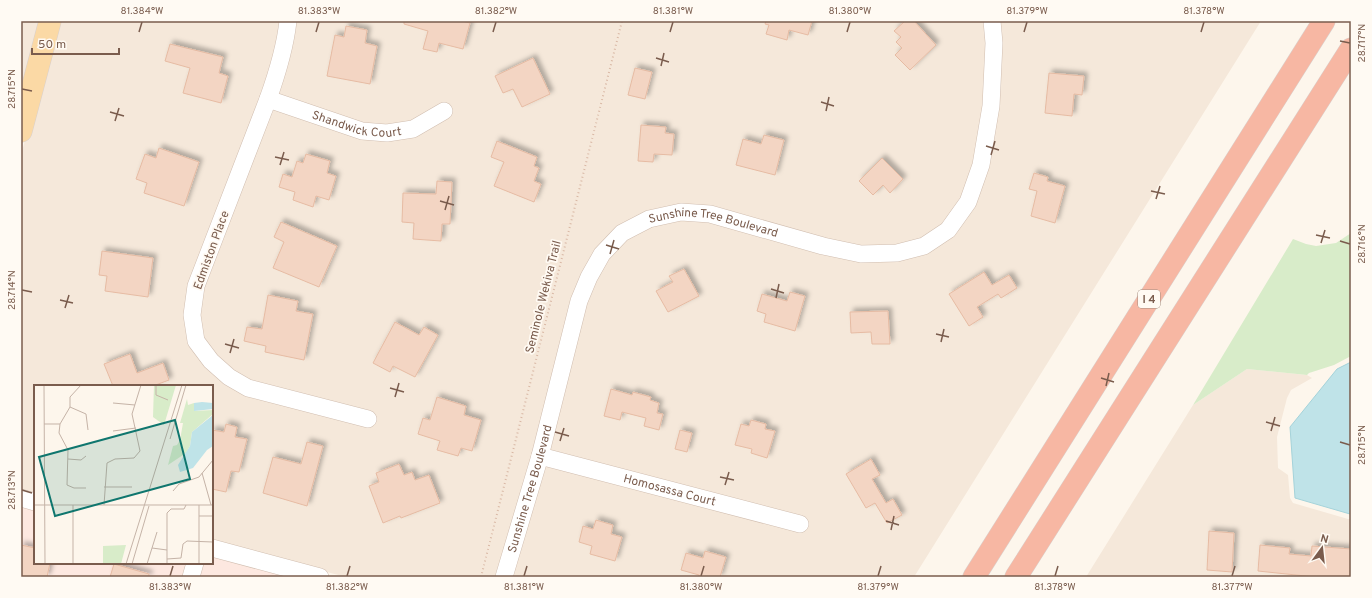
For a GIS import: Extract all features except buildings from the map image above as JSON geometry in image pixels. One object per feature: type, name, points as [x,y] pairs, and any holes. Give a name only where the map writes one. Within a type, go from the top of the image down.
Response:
[{"type":"highway","name":"I 4","points":[[974,577],[1324,21]]},
{"type":"highway","points":[[1016,577],[1351,49]]},
{"type":"main road","points":[[21,132],[50,21]]},
{"type":"street","name":"Edmiston Place","points":[[288,21],[287,35],[268,99],[196,286],[192,315],[196,340],[211,361],[229,377],[248,388],[368,419]]},
{"type":"street","name":"Sunshine Tree Boulevard","points":[[504,577],[540,456],[579,301],[589,277],[602,254],[622,233],[649,219],[681,212],[710,214],[823,246],[861,254],[897,253],[924,246],[948,230],[968,202],[981,165],[991,106],[994,43],[992,21]]},
{"type":"street","name":"Shandwick Court","points":[[268,99],[362,131],[387,133],[413,129],[444,111]]},
{"type":"street","name":"Homosassa Court","points":[[540,456],[800,524]]},
{"type":"street","points":[[21,498],[34,502]]},
{"type":"street","points":[[213,548],[320,577]]},
{"type":"street","points":[[191,577],[194,564]]},
{"type":"path","name":"Seminole Wekiva Trail","points":[[481,577],[622,21]]},
{"type":"shaded area","points":[[21,21],[44,21],[21,108]]},
{"type":"shaded area","points":[[57,21],[1261,21],[914,577],[346,577],[213,542],[213,385],[34,385],[34,495],[21,491],[21,155]]},
{"type":"shaded area","points":[[1247,369],[1307,375],[1312,378],[1291,390],[1287,398],[1277,437],[1278,468],[1288,475],[1290,498],[1293,503],[1351,519],[1351,577],[1086,577],[1193,405]]},
{"type":"shaded area","points":[[21,507],[34,510],[34,564],[188,564],[185,577],[21,577]]},
{"type":"shaded area","points":[[213,555],[294,577],[197,577],[201,564],[213,564]]},
{"type":"green space","points":[[1351,233],[1351,356],[1334,365],[1307,375],[1247,369],[1193,405],[1293,239],[1316,246],[1336,243]]},
{"type":"water","points":[[1351,362],[1350,514],[1295,498],[1290,427],[1337,369]]}]
